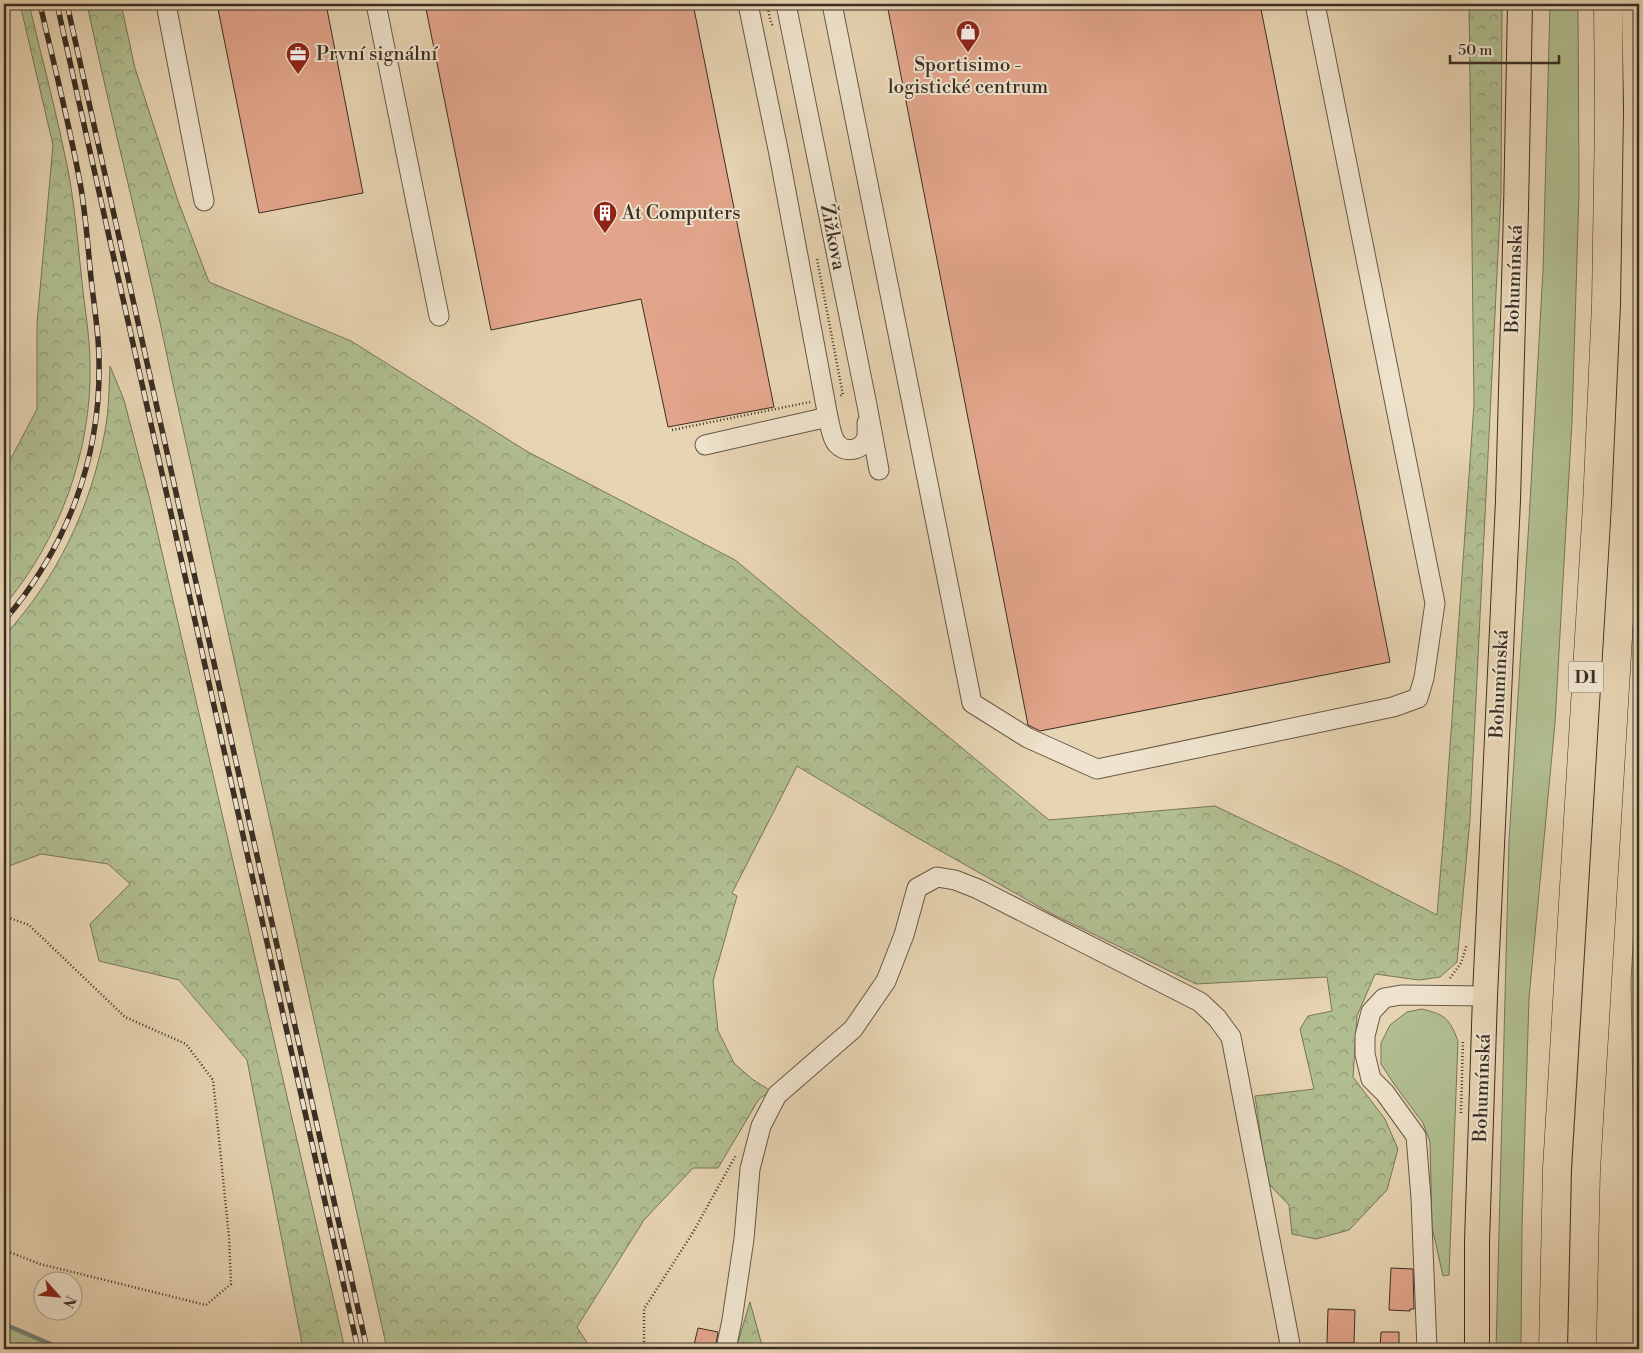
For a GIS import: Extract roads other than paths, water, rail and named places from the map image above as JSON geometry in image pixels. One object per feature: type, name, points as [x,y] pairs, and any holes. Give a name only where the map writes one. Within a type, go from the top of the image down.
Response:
[{"type":"highway","name":"D1","points":[[1553,1349],[1557,1168],[1597,505],[1604,332],[1608,4]]},
{"type":"highway","name":"D1","points":[[1582,1349],[1586,1171],[1614,679],[1626,504],[1634,324],[1638,106],[1636,4]]},
{"type":"main road","name":"Bohumínská","points":[[1477,1349],[1484,996],[1508,490],[1516,210],[1519,9]]},
{"type":"street","points":[[166,4],[204,201]]},
{"type":"street","points":[[376,4],[439,316]]},
{"type":"street","points":[[748,4],[779,154],[827,408],[834,440],[837,444],[850,450],[855,450],[863,445],[866,440],[867,405]]},
{"type":"street","name":"Žižkova","points":[[786,4],[879,470]]},
{"type":"street","points":[[832,4],[972,703],[1028,738],[1097,769],[1393,707],[1418,698],[1424,678],[1436,603],[1315,4]]},
{"type":"street","points":[[705,445],[827,408]]},
{"type":"street","points":[[726,1349],[744,1239],[750,1169],[762,1126],[777,1096],[853,1029],[886,981],[904,936],[917,888],[937,878],[955,880],[978,889],[1200,1002],[1217,1018],[1231,1037],[1291,1349]]},
{"type":"street","points":[[1427,1349],[1421,1198],[1416,1136],[1385,1093],[1371,1079],[1365,1054],[1365,1036],[1371,1012],[1384,998],[1401,994],[1484,996]]},
{"type":"waterway","points":[[4,1324],[62,1349]]},
{"type":"railway","points":[[4,621],[46,563],[76,500],[94,433],[98,397],[98,341],[83,199],[67,119],[40,4]]},
{"type":"railway","points":[[57,4],[358,1349]]},
{"type":"railway","points":[[67,4],[367,1349]]},
{"type":"place","name":"Sportisimo - logistické centrum","points":[[968,53]]},
{"type":"place","name":"První signální","points":[[298,75]]},
{"type":"place","name":"At Computers","points":[[605,234]]}]
